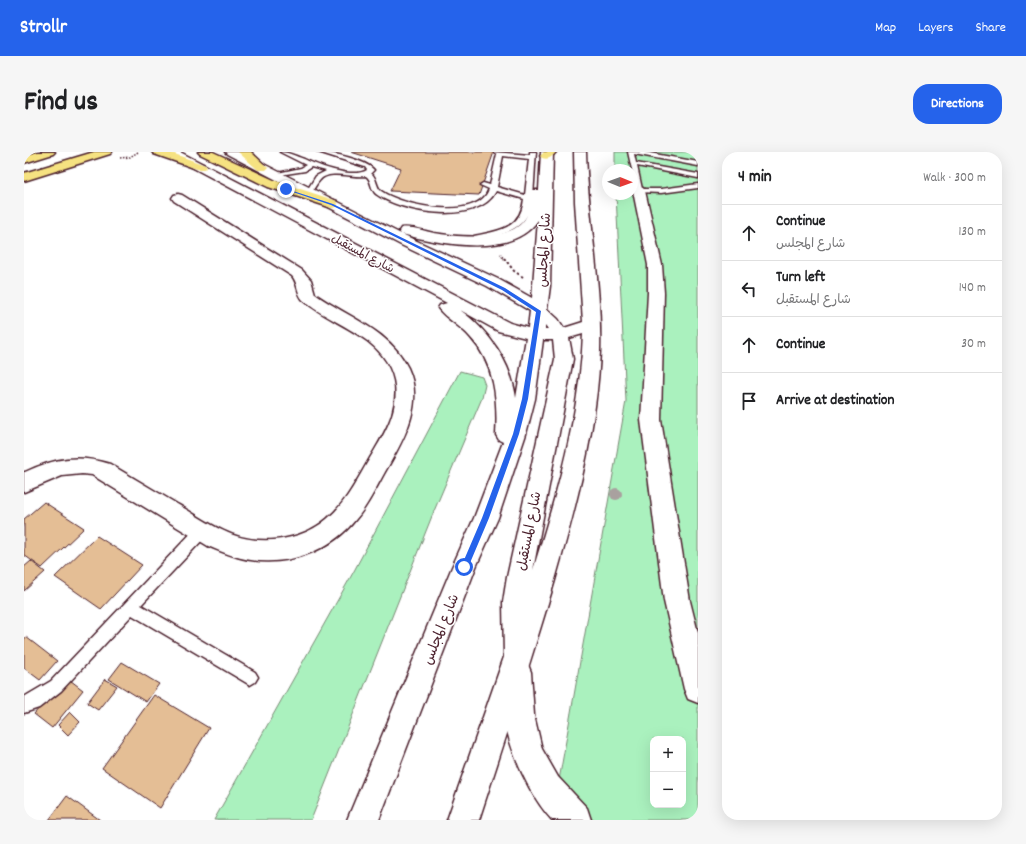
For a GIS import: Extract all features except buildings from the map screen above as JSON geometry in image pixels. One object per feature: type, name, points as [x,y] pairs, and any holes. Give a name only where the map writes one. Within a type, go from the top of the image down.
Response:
[{"type":"main road","points":[[24,160],[49,152]]},
{"type":"main road","points":[[24,169],[81,152]]},
{"type":"main road","points":[[24,177],[106,152]]},
{"type":"main road","points":[[158,152],[201,167]]},
{"type":"main road","name":"شارع المستقبل","points":[[171,152],[495,323],[514,330],[545,327],[572,333],[592,324]]},
{"type":"main road","points":[[204,152],[272,184],[364,214],[407,232],[444,240],[471,242],[488,240],[512,234],[528,223],[534,210],[538,168],[542,154]]},
{"type":"main road","points":[[231,152],[508,291],[545,327]]},
{"type":"main road","points":[[244,152],[262,168]]},
{"type":"main road","points":[[463,820],[518,659],[557,532],[578,448],[588,380],[592,324],[590,278],[581,195],[580,152]]},
{"type":"main road","name":"شارع المجلس","points":[[363,820],[503,474],[545,327],[542,154]]},
{"type":"main road","points":[[638,187],[650,241],[656,286],[652,385],[652,420],[656,456],[677,601],[698,689]]},
{"type":"main road","points":[[24,482],[42,473],[64,466],[74,465],[94,467],[102,470],[229,546],[262,552],[279,551],[295,548],[326,534],[348,514],[398,432],[405,410],[405,389],[400,369],[395,360],[382,344],[365,331],[312,300],[305,292],[303,280],[297,273],[178,198]]},
{"type":"main road","points":[[380,262],[393,277],[439,304],[462,320],[481,338],[495,360],[504,383],[508,409],[503,474]]},
{"type":"main road","name":"شارع المستقبل","points":[[518,659],[516,609],[519,577],[564,359],[564,347],[545,327]]},
{"type":"main road","points":[[518,659],[517,703],[519,724],[525,746],[534,768],[547,789],[563,809],[575,820]]},
{"type":"lane","points":[[283,152],[312,164],[349,175],[361,176],[368,174],[371,169],[367,166],[321,152]]},
{"type":"lane","points":[[631,152],[634,164]]},
{"type":"lane","points":[[634,152],[698,164]]},
{"type":"lane","points":[[368,174],[374,179],[374,188],[381,194],[410,206],[427,210],[449,210],[476,205],[490,196],[499,153],[519,157],[542,154],[527,198],[527,208],[520,221],[506,230],[475,239],[444,240]]},
{"type":"lane","points":[[276,175],[303,170],[312,164]]},
{"type":"lane","points":[[638,165],[698,176]]},
{"type":"lane","points":[[309,192],[318,177],[333,171]]},
{"type":"lane","points":[[687,174],[691,182],[689,187]]},
{"type":"lane","points":[[483,185],[527,198]]},
{"type":"lane","points":[[638,187],[654,191],[698,186]]},
{"type":"lane","points":[[24,705],[33,702],[56,686],[202,531]]},
{"type":"lane","points":[[131,607],[250,677]]},
{"type":"path","points":[[488,240],[514,271],[524,278]]},
{"type":"green space","points":[[615,152],[698,152],[698,820],[552,820],[626,401],[616,200],[638,200],[638,164],[615,164]]},
{"type":"green space","points":[[460,371],[482,377],[485,385],[482,398],[434,511],[311,820],[214,820],[354,571]]},
{"type":"route","points":[[286,189],[300,195],[332,204],[504,289],[539,311],[525,399],[516,434],[503,474],[486,518],[464,567]]}]
